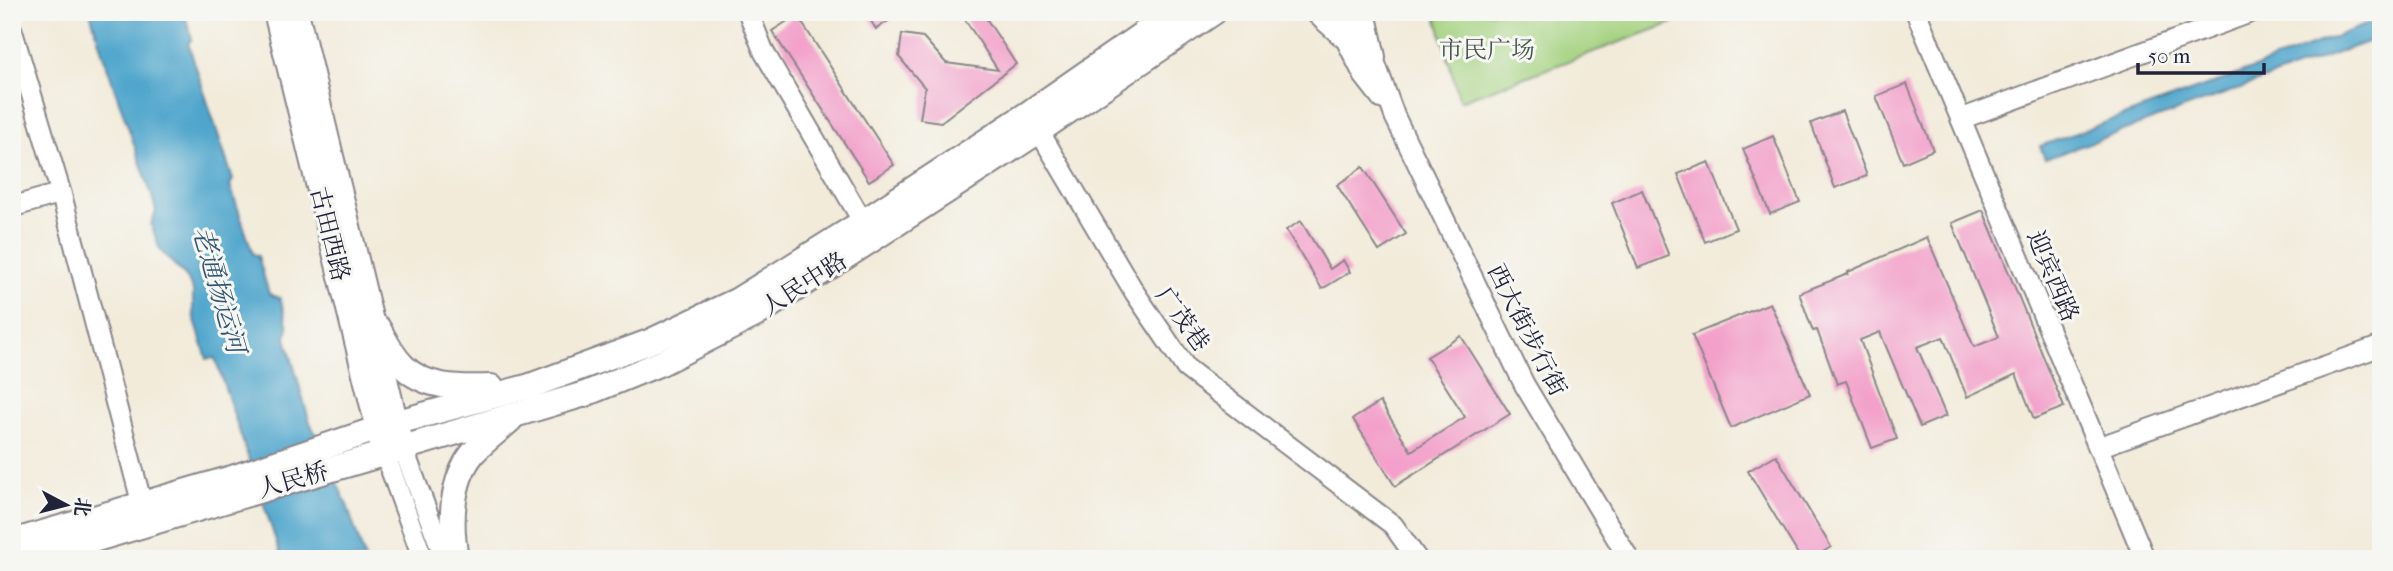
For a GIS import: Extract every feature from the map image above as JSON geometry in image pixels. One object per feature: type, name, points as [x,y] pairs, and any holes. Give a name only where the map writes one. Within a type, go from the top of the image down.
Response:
[{"type":"main road","name":"古田西路","points":[[276,12],[394,451]]},
{"type":"main road","name":"古田西路","points":[[296,12],[367,307],[386,426]]},
{"type":"main road","name":"人民中路","points":[[1032,123],[1174,12]]},
{"type":"main road","name":"人民中路","points":[[345,453],[394,451],[585,394],[661,363],[757,314],[869,229],[1032,123],[1214,12]]},
{"type":"main road","points":[[1318,12],[1345,36]]},
{"type":"main road","points":[[1363,12],[1373,57]]},
{"type":"main road","name":"人民中路","points":[[345,453],[386,426],[530,386],[649,342],[738,300],[869,229]]},
{"type":"main road","points":[[367,307],[403,367],[430,382],[461,388],[530,386]]},
{"type":"main road","points":[[456,559],[452,538],[456,487],[472,454],[517,414]]},
{"type":"main road","name":"人民桥","points":[[147,513],[345,453]]},
{"type":"main road","points":[[12,542],[147,513]]},
{"type":"main road","points":[[29,559],[147,513]]},
{"type":"street","points":[[748,12],[764,52],[869,229]]},
{"type":"street","points":[[1333,12],[1364,76],[1395,117]]},
{"type":"street","points":[[1350,12],[1373,57],[1395,117]]},
{"type":"street","name":"迎宾西路","points":[[1916,12],[2145,559]]},
{"type":"street","points":[[1961,119],[2252,12]]},
{"type":"street","points":[[12,30],[61,192],[147,513]]},
{"type":"street","name":"西大街步行街","points":[[1395,117],[1524,384],[1629,559]]},
{"type":"street","name":"广茂巷","points":[[1032,123],[1135,293],[1186,368],[1393,525],[1417,559]]},
{"type":"street","points":[[12,207],[61,192]]},
{"type":"street","points":[[2099,447],[2381,346]]},
{"type":"street","points":[[394,451],[423,559]]},
{"type":"street","points":[[394,451],[445,559]]},
{"type":"green space","name":"市民广场","points":[[1435,12],[1702,12],[1460,101]]},
{"type":"water","name":"老通扬运河","points":[[90,12],[184,12],[192,39],[188,43],[233,180],[230,185],[253,254],[258,256],[269,294],[280,298],[288,327],[286,338],[309,420],[347,505],[365,559],[282,559],[215,358],[207,359],[193,314],[193,291],[187,278],[160,250],[151,224],[156,211],[152,196]]},
{"type":"water","points":[[2381,19],[2381,37],[2045,159],[2040,146]]},
{"type":"building","points":[[865,12],[902,12],[876,29]]},
{"type":"building","points":[[960,12],[982,12],[1016,64],[941,122],[920,119],[925,88],[899,57],[902,34],[923,37],[946,63],[998,70]]},
{"type":"building","points":[[797,15],[894,165],[869,181],[772,31]]},
{"type":"building","points":[[1907,84],[1933,150],[1903,163],[1876,96]]},
{"type":"building","points":[[1842,111],[1867,176],[1835,188],[1811,123]]},
{"type":"building","points":[[1773,136],[1800,202],[1770,214],[1743,149]]},
{"type":"building","points":[[1709,162],[1736,229],[1705,242],[1678,174]]},
{"type":"building","points":[[1363,167],[1406,234],[1379,251],[1337,185]]},
{"type":"building","points":[[1642,190],[1669,256],[1638,268],[1612,203]]},
{"type":"building","points":[[1983,210],[2064,407],[2034,419],[2016,374],[1967,397],[1943,337],[1917,347],[1946,416],[1920,427],[1880,332],[1860,340],[1897,439],[1872,448],[1846,381],[1837,384],[1817,330],[1813,331],[1799,293],[1848,274],[1927,237],[1974,347],[1999,337],[1952,223]]},
{"type":"building","points":[[1301,221],[1330,269],[1343,260],[1350,272],[1322,289],[1286,230]]},
{"type":"building","points":[[1770,303],[1810,394],[1731,428],[1692,335]]},
{"type":"building","points":[[1461,336],[1510,414],[1395,486],[1353,419],[1380,402],[1411,451],[1465,417],[1427,357]]},
{"type":"building","points":[[1776,455],[1831,547],[1811,559],[1801,559],[1748,471]]}]
